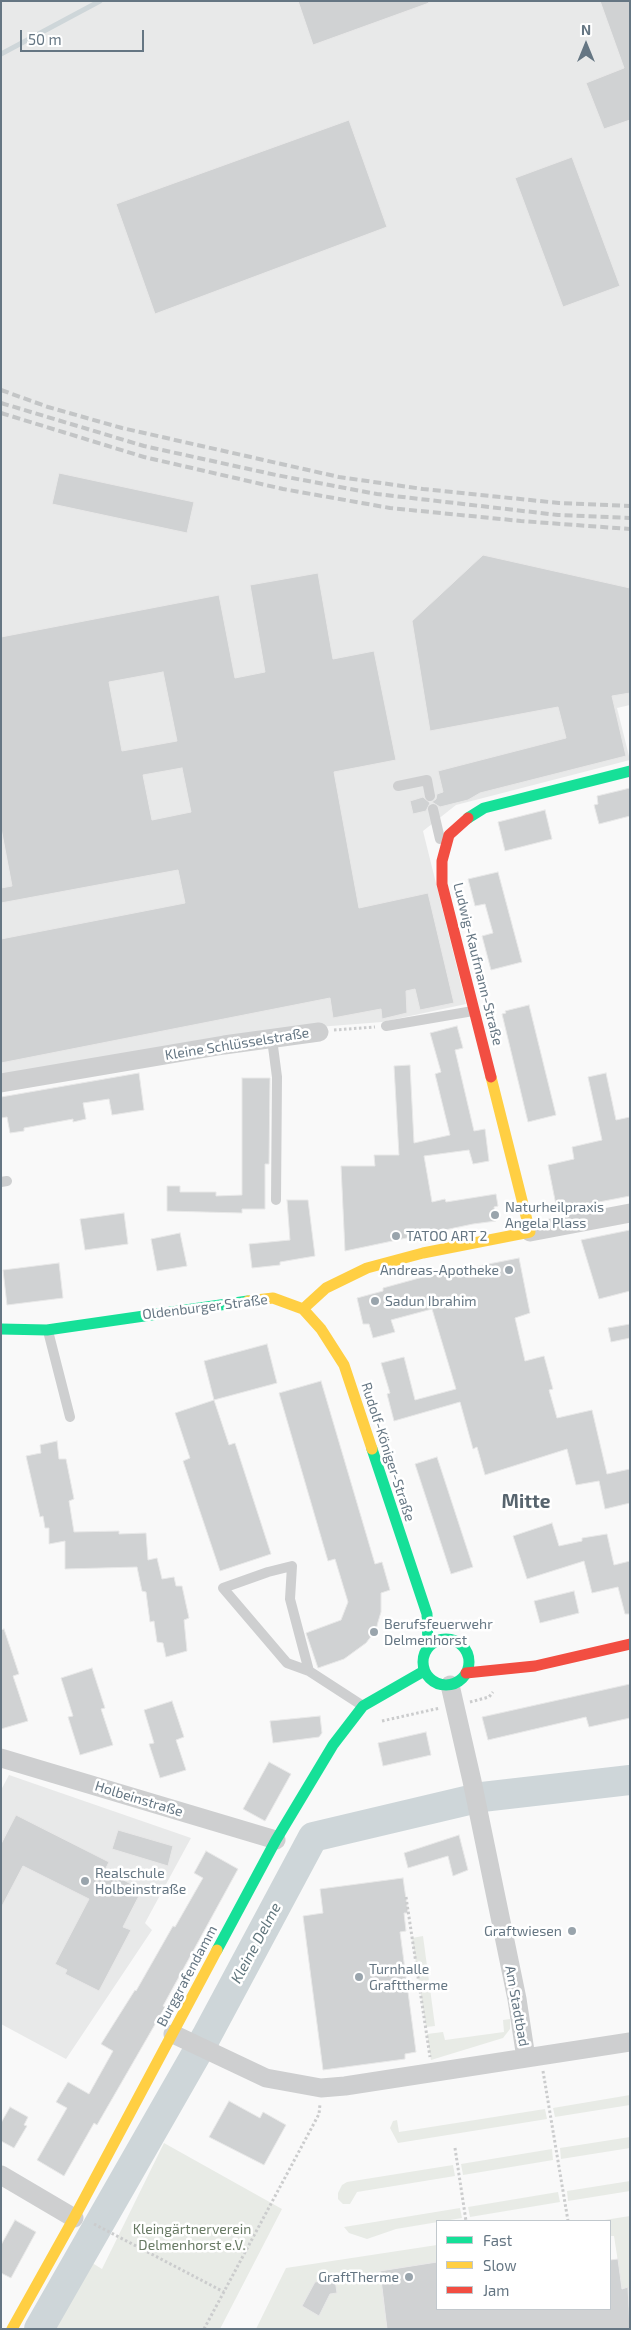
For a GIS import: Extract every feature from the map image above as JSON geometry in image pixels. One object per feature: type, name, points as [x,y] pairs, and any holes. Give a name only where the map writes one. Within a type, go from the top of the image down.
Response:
[{"type":"street","name":"Ludwig-Kaufmann-Straße","points":[[530,1232],[442,884],[442,861],[449,835],[463,820],[484,808],[630,771]]},
{"type":"street","name":"Kleine Schlüsselstraße","points":[[1,1083],[224,1044],[319,1032]]},
{"type":"street","points":[[303,1309],[326,1288],[367,1268],[423,1253],[630,1213]]},
{"type":"street","name":"Oldenburger Straße","points":[[1,1329],[47,1330],[162,1312],[273,1298],[303,1309]]},
{"type":"street","name":"Rudolf-Königer-Straße","points":[[303,1309],[321,1329],[344,1365],[427,1614],[428,1647],[423,1656],[424,1671]]},
{"type":"street","points":[[424,1671],[436,1683],[450,1685],[457,1682],[466,1672],[468,1658],[464,1649],[453,1640],[442,1626],[427,1614]]},
{"type":"street","points":[[428,1647],[437,1640],[453,1640]]},
{"type":"street","points":[[466,1672],[534,1666],[630,1644]]},
{"type":"street","points":[[468,1658],[508,1668]]},
{"type":"street","name":"Burggrafendamm","points":[[12,2329],[74,2218],[182,2037],[276,1840],[333,1745],[363,1706],[424,1671]]},
{"type":"street","name":"Am Stadtbad","points":[[182,2037],[266,2078],[321,2088],[533,2057],[519,2009],[472,1780],[450,1685]]},
{"type":"street","name":"Holbeinstraße","points":[[1,1758],[276,1840]]},
{"type":"street","points":[[533,2057],[630,2042]]},
{"type":"street","points":[[1,2175],[74,2218]]},
{"type":"lane","points":[[398,786],[426,780],[430,796]]},
{"type":"lane","points":[[433,809],[444,853]]},
{"type":"lane","points":[[386,1026],[474,1011]]},
{"type":"lane","points":[[272,1039],[276,1077],[276,1200]]},
{"type":"lane","points":[[47,1330],[70,1417]]},
{"type":"lane","points":[[309,1671],[290,1599],[292,1566],[268,1572],[223,1588],[287,1663],[309,1671],[363,1706]]},
{"type":"path","name":"Kleine Schlüsselstraße","points":[[319,1032],[386,1026]]},
{"type":"path","points":[[406,1897],[432,2072]]},
{"type":"path","points":[[533,2057],[568,2220]]},
{"type":"path","points":[[204,2329],[319,2114],[321,2088]]},
{"type":"path","points":[[455,2148],[466,2220]]},
{"type":"path","points":[[93,2224],[224,2292]]},
{"type":"shaded area","points":[[1,1],[630,1],[630,705],[617,708],[630,760],[456,805],[423,831],[466,1004],[382,1022],[318,1027],[1,1077]]},
{"type":"shaded area","name":"Realschule Holbeinstraße","points":[[9,1775],[191,1838],[145,1923],[152,1930],[66,2059],[1,2024],[1,1790]]},
{"type":"green space","points":[[423,1936],[435,2026],[426,2027],[412,1938]]},
{"type":"green space","points":[[510,2019],[510,2029],[503,2038],[431,2060],[427,2034],[443,2032],[445,2040],[504,2032],[503,2020]]},
{"type":"green space","points":[[630,2095],[630,2105],[555,2117],[553,2108]]},
{"type":"green space","points":[[545,2109],[547,2119],[398,2143],[390,2128],[393,2121],[397,2120],[399,2132]]},
{"type":"green space","points":[[630,2137],[630,2148],[561,2159],[560,2148]]},
{"type":"green space","name":"Kleingärtnerverein Delmenhorst e.V.","points":[[164,2143],[282,2209],[220,2329],[55,2329],[89,2261],[102,2269]]},
{"type":"green space","points":[[552,2149],[553,2160],[463,2175],[461,2164]]},
{"type":"green space","points":[[453,2165],[455,2176],[357,2192],[350,2204],[343,2204],[338,2199],[338,2193],[342,2185],[347,2182]]},
{"type":"green space","points":[[630,2181],[630,2191],[568,2201],[567,2191]]},
{"type":"green space","points":[[558,2192],[560,2202],[470,2217],[468,2207]]},
{"type":"green space","points":[[460,2208],[462,2218],[436,2220],[436,2222],[396,2229],[367,2239],[349,2233],[344,2227]]},
{"type":"green space","points":[[630,2216],[630,2298],[628,2288],[622,2288],[614,2236],[611,2236],[611,2220],[604,2220]]},
{"type":"green space","points":[[436,2245],[436,2262],[380,2271],[387,2329],[256,2329],[286,2268]]},
{"type":"building","points":[[298,1],[428,1],[429,3],[313,45]]},
{"type":"building","points":[[600,1],[630,1],[630,120],[604,129],[586,83],[624,68]]},
{"type":"building","points":[[349,120],[387,227],[155,314],[116,204]]},
{"type":"building","points":[[572,157],[620,286],[563,307],[515,178]]},
{"type":"building","points":[[59,473],[194,502],[187,533],[52,504]]},
{"type":"building","points":[[483,555],[630,588],[630,693],[612,696],[626,756],[480,793],[468,800],[440,807],[432,802],[436,799],[437,794],[443,792],[438,771],[566,738],[558,707],[430,731],[412,621]]},
{"type":"building","points":[[318,573],[333,659],[374,651],[396,760],[334,772],[359,908],[428,893],[454,1003],[420,1010],[415,989],[406,991],[407,1013],[382,1019],[381,1009],[333,1018],[330,998],[1,1063],[1,939],[185,903],[178,870],[1,903],[1,888],[12,886],[1,828],[1,637],[219,595],[235,678],[265,672],[250,585]],"holes":[[[163,672],[177,741],[122,751],[109,682]],[[182,768],[191,812],[152,820],[143,775]]]},
{"type":"building","points":[[630,788],[630,816],[599,824],[594,805],[598,804],[597,796]]},
{"type":"building","points":[[423,797],[430,803],[426,811],[413,814],[410,801]]},
{"type":"building","points":[[545,810],[552,839],[505,851],[498,822]]},
{"type":"building","points":[[498,872],[522,962],[491,970],[482,936],[493,933],[485,904],[475,906],[468,879]]},
{"type":"building","points":[[529,1005],[556,1115],[528,1122],[502,1014],[506,1013],[505,1011]]},
{"type":"building","points":[[457,1026],[463,1048],[455,1050],[474,1131],[485,1129],[489,1161],[473,1164],[469,1150],[424,1156],[432,1202],[445,1199],[446,1202],[496,1194],[498,1206],[494,1207],[496,1221],[473,1224],[345,1251],[341,1166],[375,1166],[374,1155],[399,1155],[394,1066],[410,1065],[414,1143],[450,1135],[435,1074],[441,1072],[430,1033]]},
{"type":"building","points":[[139,1073],[144,1110],[112,1115],[109,1099],[83,1103],[86,1119],[73,1122],[73,1119],[24,1128],[24,1131],[10,1133],[7,1117],[1,1118],[1,1097]]},
{"type":"building","points":[[606,1073],[616,1120],[630,1117],[630,1196],[557,1210],[548,1165],[574,1159],[572,1147],[602,1140],[588,1077]]},
{"type":"building","points":[[242,1078],[270,1078],[269,1164],[265,1164],[265,1209],[242,1209],[242,1213],[167,1211],[167,1186],[180,1186],[180,1192],[216,1192],[216,1196],[242,1195]]},
{"type":"building","points":[[287,1200],[308,1200],[315,1256],[280,1262],[280,1265],[252,1268],[249,1244],[290,1240]]},
{"type":"building","points":[[124,1213],[128,1244],[85,1250],[80,1219]]},
{"type":"building","points":[[630,1230],[630,1291],[599,1299],[581,1240]]},
{"type":"building","points":[[180,1233],[187,1266],[157,1271],[151,1239]]},
{"type":"building","points":[[519,1258],[530,1313],[515,1318],[525,1361],[544,1356],[553,1389],[549,1390],[557,1418],[592,1410],[607,1474],[630,1469],[630,1503],[605,1509],[599,1481],[576,1485],[567,1449],[485,1475],[477,1447],[473,1449],[460,1402],[394,1421],[387,1394],[390,1393],[381,1363],[404,1357],[415,1400],[456,1389],[432,1309],[391,1320],[395,1332],[373,1338],[369,1324],[363,1324],[357,1298],[383,1291],[383,1288],[423,1277]]},
{"type":"building","points":[[59,1263],[63,1298],[7,1305],[3,1270]]},
{"type":"building","points":[[630,1324],[630,1338],[611,1342],[608,1328]]},
{"type":"building","points":[[267,1344],[277,1383],[214,1400],[204,1361]]},
{"type":"building","points":[[321,1381],[375,1564],[382,1562],[390,1590],[381,1593],[381,1612],[376,1630],[366,1643],[344,1659],[318,1668],[306,1633],[341,1620],[348,1602],[335,1559],[328,1561],[279,1393]]},
{"type":"building","points":[[214,1400],[229,1445],[235,1443],[271,1554],[220,1571],[183,1461],[190,1458],[175,1413]]},
{"type":"building","points":[[57,1441],[59,1459],[66,1459],[74,1499],[69,1501],[74,1532],[119,1531],[119,1534],[146,1533],[148,1560],[157,1558],[162,1579],[174,1577],[176,1586],[182,1586],[189,1618],[184,1620],[187,1651],[166,1657],[163,1643],[157,1642],[154,1621],[150,1622],[146,1592],[142,1591],[137,1567],[65,1569],[65,1541],[49,1544],[49,1528],[45,1528],[43,1516],[40,1517],[26,1456],[41,1453],[40,1445]]},
{"type":"building","points":[[437,1457],[473,1567],[451,1574],[415,1464]]},
{"type":"building","points":[[552,1523],[559,1546],[582,1541],[582,1538],[607,1534],[614,1565],[630,1561],[630,1614],[625,1614],[618,1587],[592,1593],[584,1561],[527,1579],[513,1536]]},
{"type":"building","points":[[574,1591],[579,1613],[540,1623],[534,1601]]},
{"type":"building","points":[[4,1629],[19,1674],[13,1676],[28,1721],[1,1729],[1,1630]]},
{"type":"building","points":[[92,1668],[105,1708],[101,1709],[113,1745],[80,1755],[68,1717],[73,1716],[61,1678]]},
{"type":"building","points":[[630,1684],[630,1718],[589,1727],[586,1717],[488,1740],[482,1717]]},
{"type":"building","points":[[172,1701],[184,1737],[176,1740],[186,1770],[160,1778],[149,1744],[154,1743],[144,1710]]},
{"type":"building","points":[[320,1716],[322,1733],[319,1737],[273,1743],[270,1721]]},
{"type":"building","points":[[426,1732],[431,1755],[383,1766],[378,1743]]},
{"type":"building","points":[[269,1762],[291,1774],[265,1821],[243,1809]]},
{"type":"building","points":[[16,1815],[109,1862],[105,1870],[142,1890],[123,1927],[131,1930],[99,1991],[65,1974],[67,1970],[55,1964],[89,1899],[23,1866],[1,1908],[1,1844]]},
{"type":"building","points":[[118,1830],[173,1846],[168,1866],[112,1849]]},
{"type":"building","points":[[459,1835],[468,1870],[453,1876],[448,1856],[408,1868],[404,1853]]},
{"type":"building","points":[[206,1851],[238,1869],[163,2006],[165,2007],[97,2125],[94,2123],[64,2176],[37,2160],[67,2108],[56,2102],[68,2082],[89,2094],[113,2051],[101,2044],[136,1991],[203,1878],[194,1873]]},
{"type":"building","name":"Turnhalle Grafttherme","points":[[403,1878],[408,1913],[404,1913],[406,1931],[400,1932],[416,2052],[405,2054],[405,2059],[323,2070],[303,1916],[323,1913],[320,1889]]},
{"type":"building","points":[[229,2101],[260,2118],[263,2112],[286,2125],[264,2165],[209,2137]]},
{"type":"building","points":[[10,2107],[28,2117],[24,2125],[27,2126],[14,2148],[1,2141],[1,2123]]},
{"type":"building","points":[[15,2220],[36,2232],[11,2278],[1,2273],[1,2245]]},
{"type":"building","name":"GraftTherme","points":[[618,2259],[622,2289],[628,2287],[630,2329],[387,2329],[380,2271],[436,2262],[436,2310],[611,2310],[611,2260]]},
{"type":"building","points":[[335,2279],[337,2293],[330,2294],[319,2316],[302,2306],[315,2282]]},
{"type":"waterway","points":[[1,54],[100,1]]},
{"type":"waterway","name":"Kleine Delme","points":[[39,2329],[206,2037],[313,1837],[482,1797],[630,1780]]},
{"type":"railway","points":[[1,390],[48,407],[122,428],[339,477],[423,489],[559,503],[630,506]]},
{"type":"railway","points":[[1,403],[144,446],[276,475],[377,494],[558,515],[630,518]]},
{"type":"railway","points":[[1,413],[144,457],[283,489],[390,508],[521,521],[630,529]]},
{"type":"traffic: fast","points":[[468,818],[484,808],[630,771]]},
{"type":"traffic: fast","points":[[1,1329],[47,1330],[248,1301]]},
{"type":"traffic: fast","points":[[372,1449],[427,1614],[428,1647]]},
{"type":"traffic: fast","points":[[446,1639],[459,1643],[465,1649],[469,1662],[465,1675],[459,1681],[446,1685],[433,1681],[427,1675],[423,1662],[427,1649],[433,1643],[446,1639]]},
{"type":"traffic: fast","points":[[217,1950],[276,1840],[333,1745],[363,1706],[424,1671]]},
{"type":"traffic: slow","points":[[303,1309],[326,1288],[367,1268],[423,1253],[530,1232],[491,1077]]},
{"type":"traffic: slow","points":[[248,1301],[273,1298],[303,1309],[321,1329],[344,1365],[372,1449]]},
{"type":"traffic: slow","points":[[12,2329],[74,2218],[217,1950]]},
{"type":"traffic: jam","points":[[468,818],[449,835],[442,861],[442,884],[491,1077]]},
{"type":"traffic: jam","points":[[466,1673],[535,1666],[630,1644]]},
{"type":"place","name":"Naturheilpraxis Angela Plass","points":[[495,1215]]},
{"type":"place","name":"TATOO ART 2","points":[[396,1236]]},
{"type":"place","name":"Andreas-Apotheke","points":[[509,1270]]},
{"type":"place","name":"Sadun Ibrahim","points":[[375,1301]]},
{"type":"place","name":"Berufsfeuerwehr Delmenhorst","points":[[374,1632]]},
{"type":"place","name":"Realschule Holbeinstraße","points":[[85,1881]]},
{"type":"place","name":"Graftwiesen","points":[[572,1931]]},
{"type":"place","name":"Turnhalle Grafttherme","points":[[359,1977]]},
{"type":"place","name":"GraftTherme","points":[[409,2277]]},
{"type":"district","name":"Mitte","points":[[526,1502]]}]
